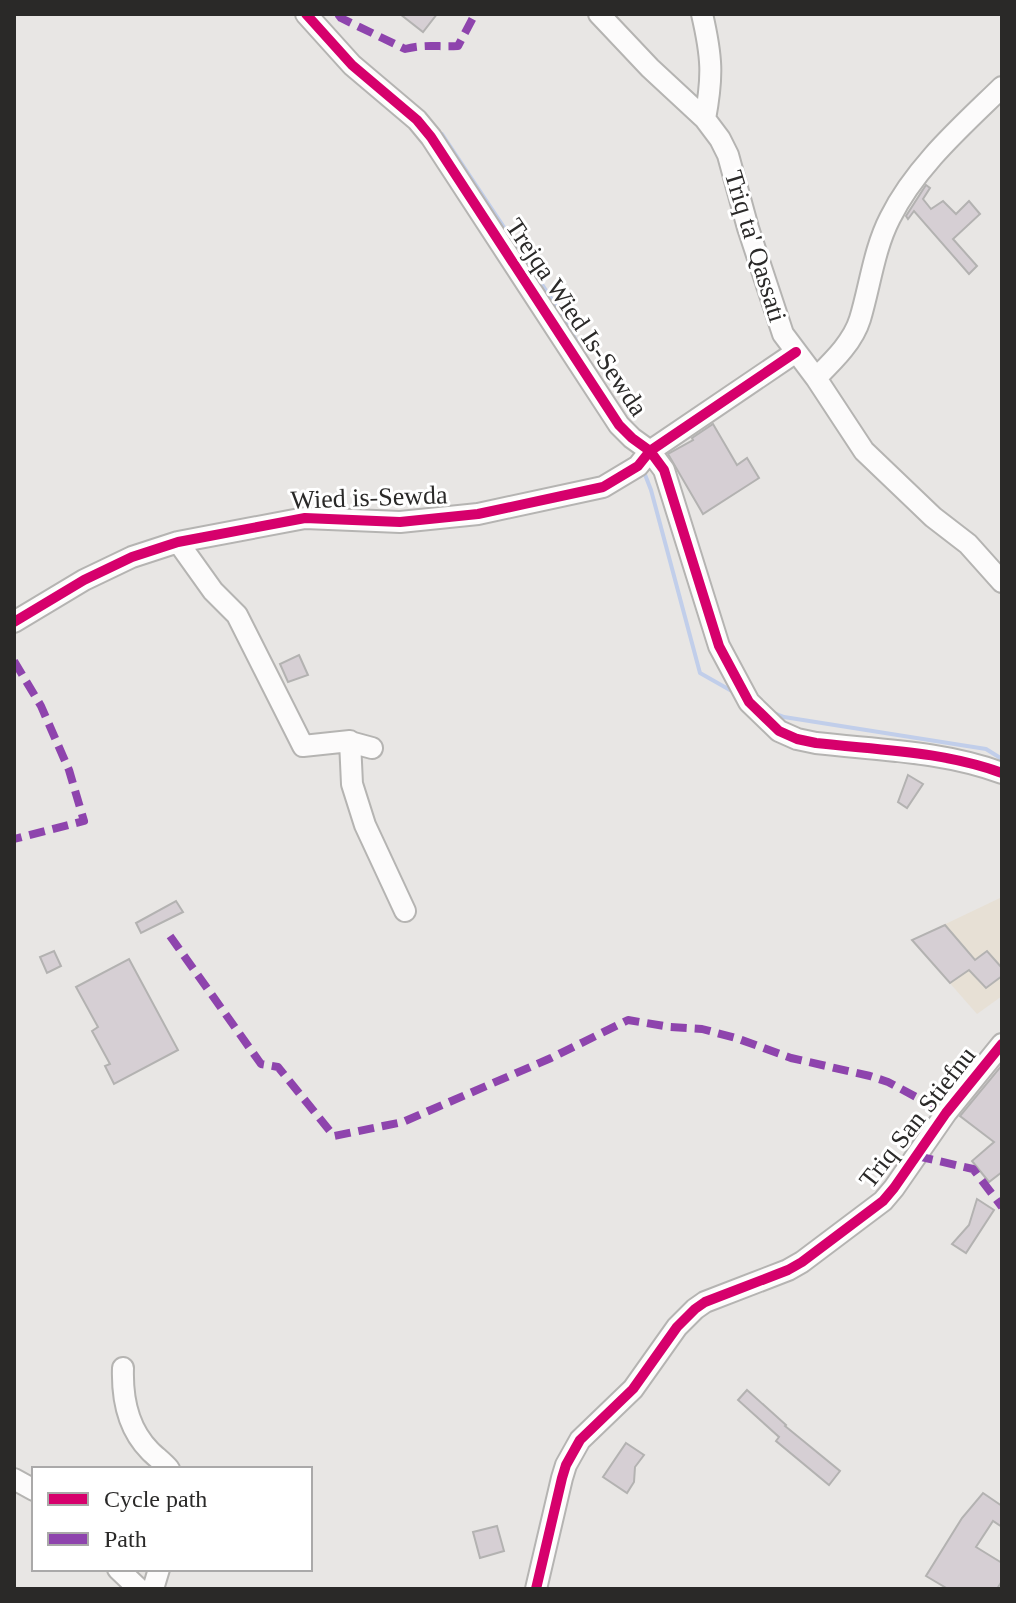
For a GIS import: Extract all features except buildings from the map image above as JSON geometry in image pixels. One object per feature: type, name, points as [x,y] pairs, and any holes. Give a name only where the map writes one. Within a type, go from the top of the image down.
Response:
[{"type":"street","name":"Trejqa Wied Is-Sewda","points":[[306,14],[352,65],[417,120],[431,137],[619,425],[650,451],[664,470],[719,646],[749,702],[779,731],[797,739],[947,757],[977,763],[1002,773]]},
{"type":"street","points":[[599,14],[650,68],[705,119]]},
{"type":"street","points":[[702,14],[712,69],[705,119]]},
{"type":"street","points":[[816,378],[843,349],[860,320],[888,221],[901,197],[954,135],[1002,87]]},
{"type":"street","name":"Triq ta' Qassati","points":[[705,119],[728,155],[783,334],[864,451],[933,517],[968,544],[1002,582]]},
{"type":"street","name":"Wied is-Sewda","points":[[14,622],[84,580],[132,557],[178,542],[305,518],[400,522],[478,514],[603,487],[638,466],[650,451],[796,352]]},
{"type":"street","points":[[178,542],[213,591],[237,615],[303,746],[350,741],[372,748]]},
{"type":"street","points":[[350,742],[352,784],[365,825],[405,911]]},
{"type":"street","name":"Triq San Stiefnu","points":[[536,1589],[562,1478],[573,1451],[589,1430],[633,1389],[686,1317],[705,1302],[788,1270],[883,1201],[946,1113],[1002,1044]]},
{"type":"street","points":[[123,1368],[123,1391],[129,1416],[142,1441],[167,1467]]},
{"type":"street","points":[[14,1479],[32,1489]]},
{"type":"street","points":[[120,1571],[139,1589]]},
{"type":"shaded area","points":[[1002,897],[1002,996],[977,1014],[912,940]]},
{"type":"waterway","points":[[442,134],[580,347]]},
{"type":"waterway","points":[[644,472],[700,673],[737,694]]},
{"type":"waterway","points":[[769,711],[784,717],[986,749],[1002,759]]},
{"type":"marked path","points":[[338,14],[405,49],[458,46],[475,14]]},
{"type":"marked path","points":[[14,661],[41,706],[69,770],[84,821],[14,839]]},
{"type":"marked path","points":[[170,936],[261,1064],[278,1067],[334,1136],[403,1122],[551,1058],[628,1020],[702,1029],[791,1058],[870,1076],[888,1082],[946,1113]]},
{"type":"marked path","points":[[917,1156],[973,1169],[1002,1207]]},
{"type":"cycle path","points":[[306,14],[352,65],[417,120],[431,137],[619,425],[650,451],[664,470],[719,646],[749,702],[779,731],[797,739],[933,756],[1002,773]]},
{"type":"cycle path","points":[[14,622],[84,580],[132,557],[178,542],[305,518],[400,522],[478,514],[603,487],[638,466],[650,451],[796,352]]},
{"type":"cycle path","points":[[536,1589],[562,1478],[580,1440],[633,1389],[677,1327],[695,1309],[802,1262],[883,1201],[946,1113],[1002,1044]]}]
